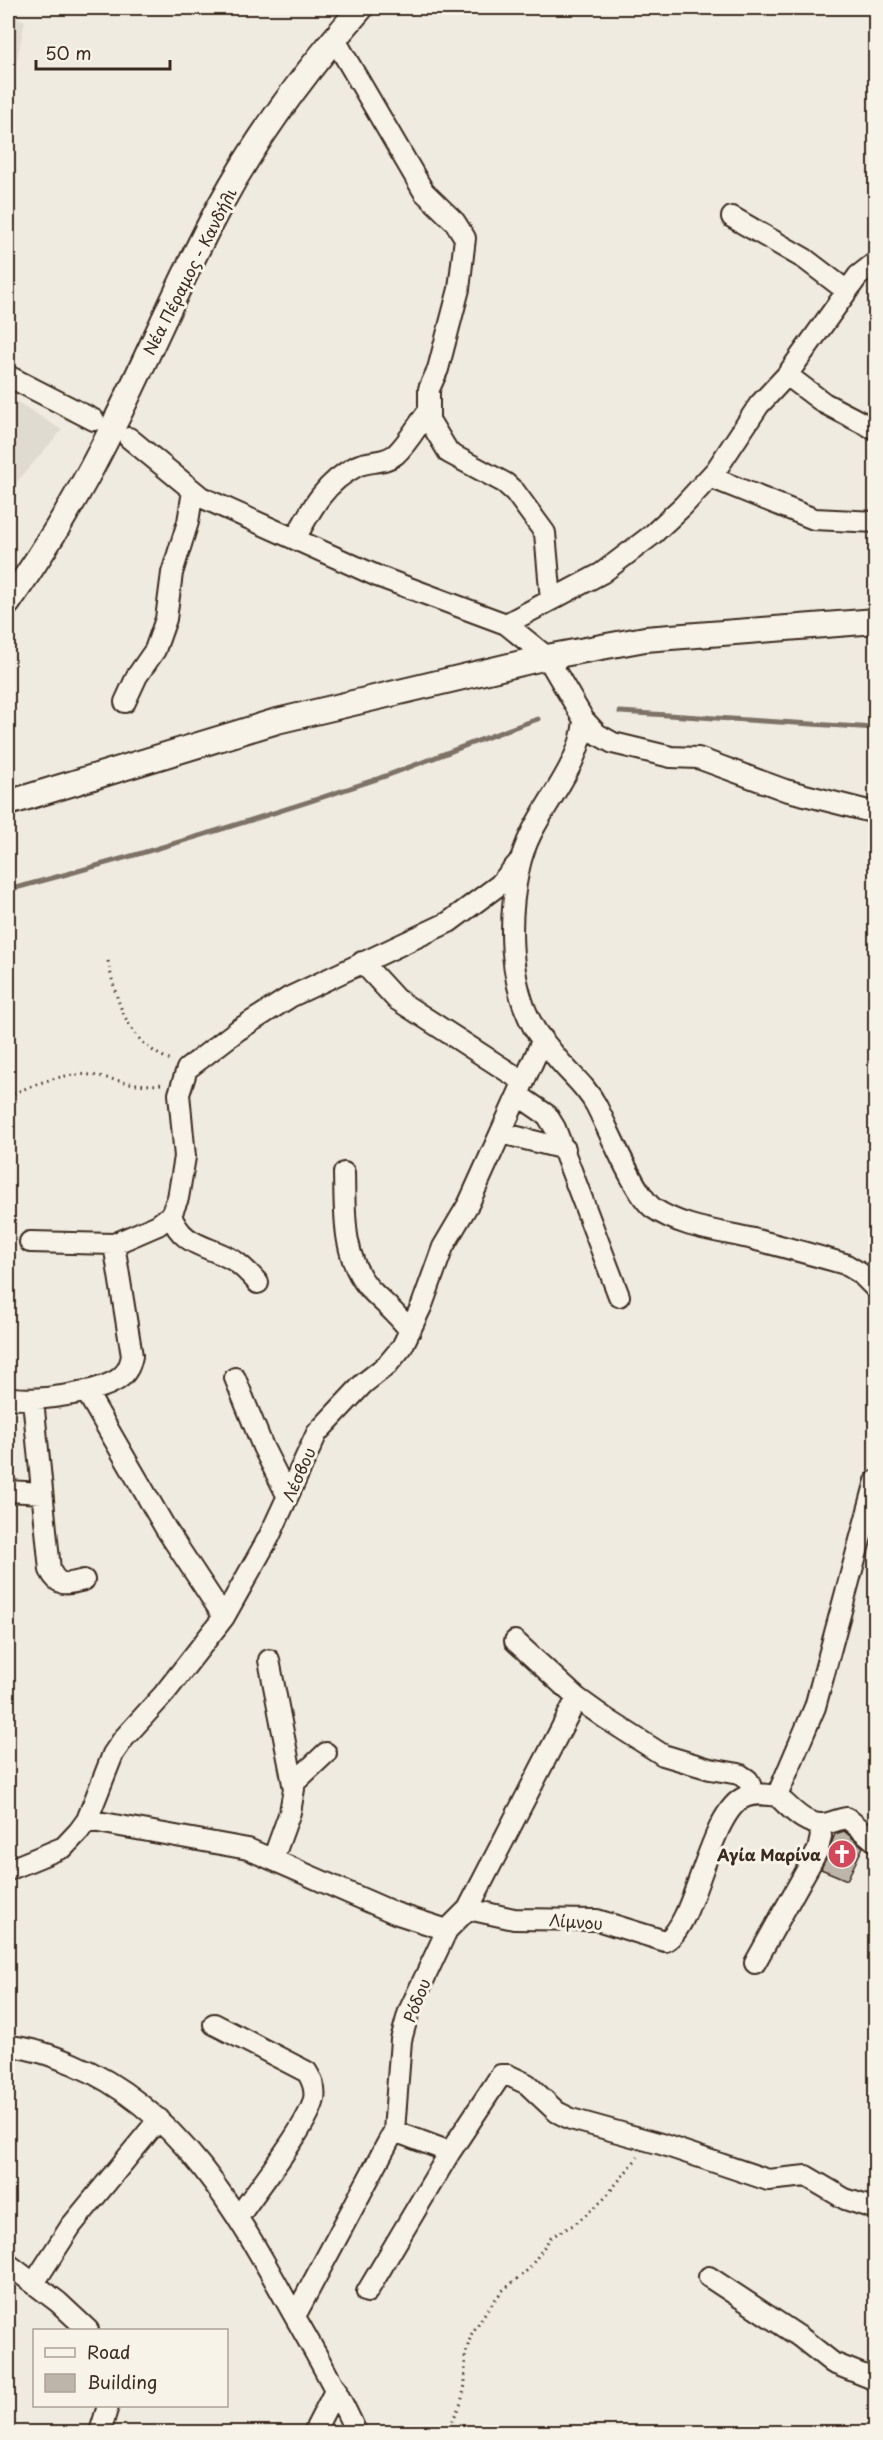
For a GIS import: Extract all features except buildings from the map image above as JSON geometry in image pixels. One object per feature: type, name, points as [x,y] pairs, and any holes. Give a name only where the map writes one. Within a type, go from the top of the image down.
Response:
[{"type":"street","name":"Νέα Πέραμος - Κανδήλι","points":[[8,603],[44,552],[101,451],[219,207],[273,119],[333,38],[361,8]]},
{"type":"street","points":[[333,38],[424,192],[454,222],[465,237],[459,289],[438,369],[429,389],[427,413],[434,432],[449,453],[505,483],[515,492],[545,533],[551,600]]},
{"type":"street","points":[[732,218],[804,259],[847,291]]},
{"type":"street","points":[[506,624],[602,573],[652,535],[710,477],[759,405],[787,375],[858,276],[876,262]]},
{"type":"street","points":[[787,375],[824,403],[876,430]]},
{"type":"street","points":[[8,376],[94,420]]},
{"type":"street","points":[[294,539],[316,500],[327,488],[359,465],[376,463],[396,453],[427,413]]},
{"type":"street","points":[[129,438],[193,491],[377,576],[506,624],[548,657],[584,720],[597,734],[613,743],[634,750],[698,758],[785,790],[876,813]]},
{"type":"street","points":[[710,477],[814,519],[876,522]]},
{"type":"street","points":[[125,702],[136,676],[155,650],[166,619],[172,573],[188,522],[193,491]]},
{"type":"street","name":"Νέα Πέραμος - Κανδήλι","points":[[8,590],[44,552]]},
{"type":"street","points":[[8,803],[277,721],[548,657],[656,638],[876,621]]},
{"type":"street","points":[[584,720],[582,740],[531,828],[521,859],[514,898],[515,967],[534,1027],[557,1058],[582,1083],[596,1104],[651,1207],[692,1226],[845,1264],[861,1273],[876,1289]]},
{"type":"street","points":[[30,1242],[114,1244],[158,1225],[171,1215],[178,1198],[185,1157],[179,1095],[187,1069],[262,1014],[324,980],[448,922],[478,902],[512,873],[521,859]]},
{"type":"street","points":[[363,962],[396,999],[521,1089],[547,1116],[565,1149],[619,1296]]},
{"type":"street","name":"Λέσβου","points":[[8,1870],[64,1847],[87,1820],[113,1754],[123,1738],[170,1688],[224,1617],[269,1537],[317,1433],[364,1383],[387,1365],[402,1347],[443,1247],[469,1203],[543,1039]]},
{"type":"street","points":[[501,1133],[565,1149]]},
{"type":"street","points":[[344,1173],[346,1229],[355,1261],[367,1285],[410,1331]]},
{"type":"street","points":[[171,1215],[176,1228],[182,1235],[192,1242],[235,1261],[258,1283]]},
{"type":"street","points":[[8,1397],[33,1400],[86,1391],[120,1379],[129,1368],[132,1356],[114,1244]]},
{"type":"street","points":[[235,1378],[262,1447],[287,1495]]},
{"type":"street","points":[[86,1391],[166,1529],[224,1617]]},
{"type":"street","points":[[33,1400],[50,1570],[56,1582],[63,1585],[84,1580]]},
{"type":"street","points":[[777,1796],[815,1707],[876,1481]]},
{"type":"street","points":[[8,1491],[42,1493]]},
{"type":"street","points":[[515,1641],[577,1698],[663,1755],[710,1769],[739,1774],[748,1780],[754,1794],[777,1796],[807,1822],[819,1824],[847,1818],[875,1839]]},
{"type":"street","points":[[269,1660],[294,1783],[290,1812],[273,1859]]},
{"type":"street","name":"Ρόδου","points":[[295,2316],[394,2131],[401,2040],[409,2010],[447,1930],[468,1909],[577,1698]]},
{"type":"street","points":[[294,1783],[326,1754]]},
{"type":"street","name":"Λίμνου","points":[[468,1909],[514,1918],[597,1920],[665,1941],[678,1930],[702,1869],[731,1807],[742,1798],[754,1794]]},
{"type":"street","points":[[87,1820],[211,1840],[248,1849],[395,1913],[447,1930]]},
{"type":"street","points":[[755,1963],[818,1850],[821,1836],[819,1824]]},
{"type":"street","points":[[214,2024],[307,2072],[313,2082],[315,2098],[306,2118],[238,2218]]},
{"type":"street","points":[[8,2046],[39,2050],[100,2076],[122,2089],[159,2119],[222,2193],[238,2218],[336,2389],[356,2433]]},
{"type":"street","points":[[367,2292],[450,2152],[501,2075],[508,2075],[527,2084],[557,2112],[571,2119],[655,2142],[768,2180],[806,2176],[845,2199],[876,2210]]},
{"type":"street","points":[[34,2283],[70,2226],[159,2119]]},
{"type":"street","points":[[394,2131],[450,2152]]},
{"type":"street","points":[[8,2264],[34,2283],[86,2329]]},
{"type":"street","points":[[709,2277],[792,2332],[832,2363],[876,2380]]},
{"type":"street","points":[[314,2433],[336,2389]]},
{"type":"street","points":[[100,2433],[108,2407]]},
{"type":"path","points":[[8,1096],[55,1078],[80,1075],[145,1086],[155,1085],[164,1083],[187,1069],[182,1063],[158,1056],[142,1044],[117,1000],[108,961]]},
{"type":"path","points":[[447,2433],[461,2403],[465,2385],[465,2355],[471,2335],[487,2310],[502,2291],[529,2269],[551,2237],[575,2224],[603,2200],[636,2159],[655,2142]]},
{"type":"shaded area","points":[[8,14],[25,21],[8,102]]},
{"type":"shaded area","points":[[8,396],[62,430],[8,492]]},
{"type":"waterway","points":[[620,712],[876,728]]},
{"type":"waterway","points":[[8,890],[285,809],[377,779],[538,719]]},
{"type":"place","name":"Αγία Μαρίνα","points":[[842,1854]]}]
